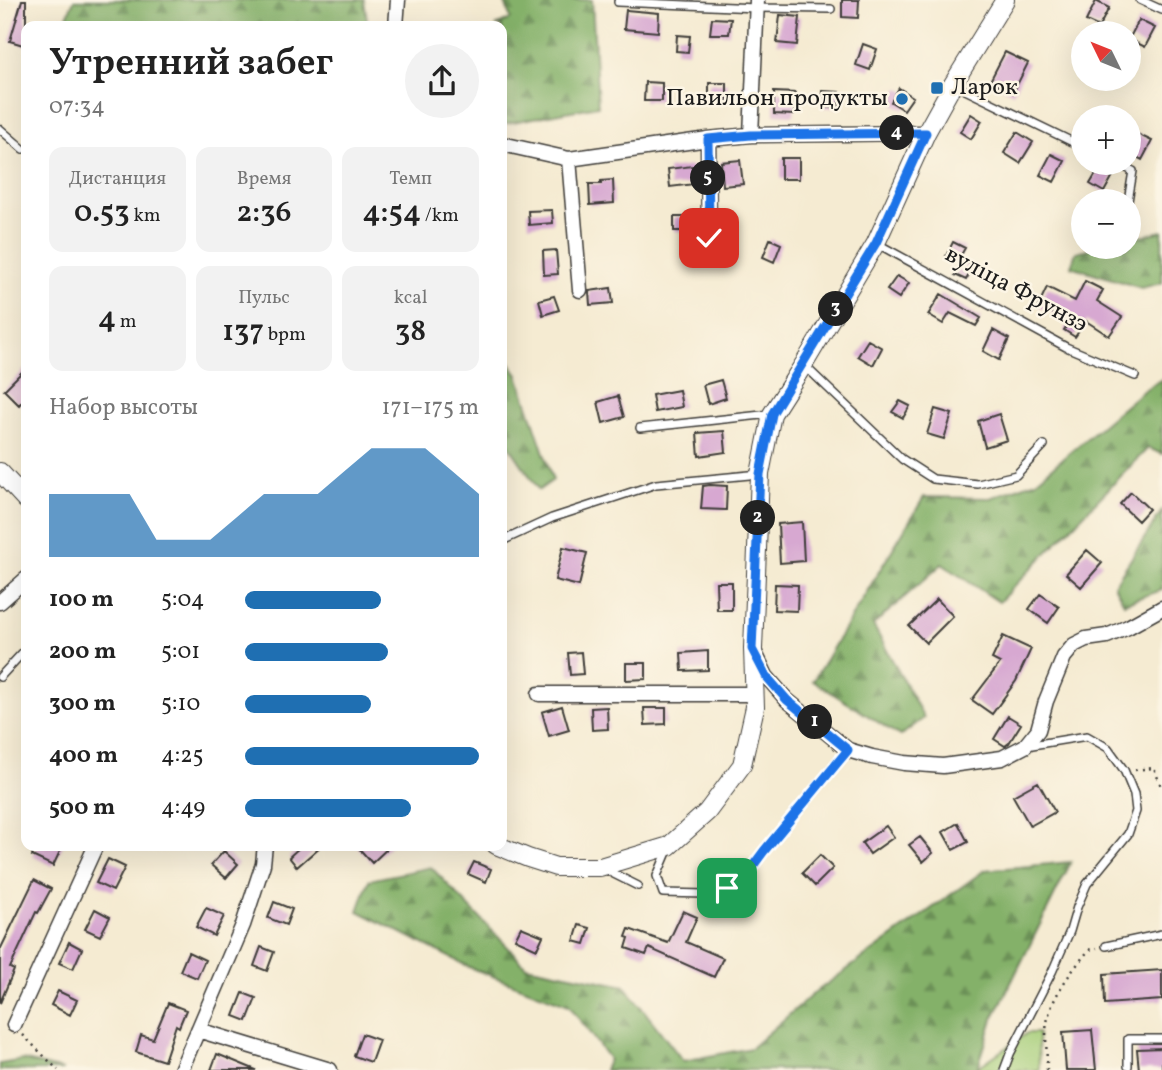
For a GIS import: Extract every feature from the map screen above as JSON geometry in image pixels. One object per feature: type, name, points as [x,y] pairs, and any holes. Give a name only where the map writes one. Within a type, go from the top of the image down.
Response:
[{"type":"street","points":[[396,21],[398,0]]},
{"type":"street","points":[[507,849],[556,867],[600,867],[669,846],[707,812],[743,765],[755,707],[752,649],[760,474],[772,414],[876,243],[926,133],[953,84],[1006,0]]},
{"type":"street","points":[[751,135],[757,4]]},
{"type":"street","points":[[507,145],[569,159],[751,135],[926,133]]},
{"type":"street","points":[[708,139],[709,238]]},
{"type":"street","points":[[569,159],[580,290]]},
{"type":"street","points":[[0,472],[21,495]]},
{"type":"street","points":[[0,602],[21,583]]},
{"type":"street","points":[[752,649],[766,676],[787,700],[848,750],[883,759],[943,766],[1002,758],[1025,746],[1038,730],[1046,701],[1064,657],[1074,646],[1086,639],[1107,636],[1128,627],[1162,608]]},
{"type":"street","points":[[539,694],[755,695]]},
{"type":"street","points":[[14,1025],[93,851]]},
{"type":"street","points":[[181,1070],[243,925],[264,851]]},
{"type":"street","points":[[198,1030],[330,1070]]},
{"type":"lane","points":[[1140,0],[1162,10]]},
{"type":"lane","points":[[618,2],[757,4],[831,9]]},
{"type":"lane","points":[[953,84],[1071,141]]},
{"type":"lane","points":[[0,129],[21,147]]},
{"type":"lane","name":"вуліца Фрунзэ","points":[[876,243],[1066,347],[1135,376]]},
{"type":"lane","points":[[804,365],[902,460],[933,479],[978,484],[1016,475],[1044,445]]},
{"type":"lane","points":[[640,428],[772,414]]},
{"type":"lane","points":[[507,539],[552,518],[656,484],[760,474]]},
{"type":"lane","points":[[0,677],[21,654]]},
{"type":"lane","points":[[1004,1070],[1052,972],[1087,884],[1128,834],[1136,811],[1134,794],[1124,770],[1108,748],[1087,736],[1025,746]]},
{"type":"lane","points":[[669,846],[657,876],[663,893],[705,894],[741,882],[848,750]]},
{"type":"lane","points":[[600,867],[638,886]]},
{"type":"lane","points":[[1106,947],[1162,934]]},
{"type":"lane","points":[[1128,1066],[1128,1039],[1162,1039]]},
{"type":"path","points":[[1124,770],[1154,768],[1162,789]]},
{"type":"path","points":[[1047,1070],[1046,1029],[1051,1007],[1067,977],[1089,950],[1106,947]]},
{"type":"path","points":[[14,1025],[58,1070]]},
{"type":"green space","points":[[74,0],[364,0],[367,21],[65,21]]},
{"type":"green space","points":[[504,0],[592,0],[598,106],[507,123],[507,21],[511,19]]},
{"type":"green space","points":[[1162,231],[1162,283],[1141,288],[1071,266],[1074,259],[1141,259],[1141,236]]},
{"type":"green space","points":[[507,360],[518,375],[553,480],[539,490],[507,442]]},
{"type":"green space","points":[[1162,379],[1162,454],[1148,448],[999,602],[942,564],[873,625],[924,718],[900,736],[813,681],[924,497],[990,498],[1036,481],[1144,390]]},
{"type":"green space","points":[[1162,511],[1162,590],[1124,603],[1114,585]]},
{"type":"green space","points":[[1071,862],[993,1019],[978,1067],[974,1070],[604,1070],[609,1059],[569,1005],[471,968],[358,911],[369,880],[431,867],[526,966],[625,986],[683,1061],[751,1048],[813,994],[985,870]]},
{"type":"green space","points":[[1027,1033],[1038,1033],[1039,1070],[974,1070]]},
{"type":"green space","points":[[22,1060],[63,1070],[0,1070],[0,1064]]},
{"type":"building","points":[[22,0],[26,0],[26,21],[21,21],[21,44],[10,41]]},
{"type":"building","points":[[842,0],[859,0],[858,18],[842,17]]},
{"type":"building","points":[[1096,1],[1109,8],[1102,21],[1086,21]]},
{"type":"building","points":[[626,10],[659,13],[658,32],[624,29]]},
{"type":"building","points":[[780,15],[800,17],[797,45],[777,43]]},
{"type":"building","points":[[712,18],[731,19],[729,34],[710,34]]},
{"type":"building","points":[[1141,21],[1155,28],[1145,47],[1141,45]]},
{"type":"building","points":[[677,35],[690,36],[688,52],[676,51]]},
{"type":"building","points":[[863,44],[877,49],[870,70],[856,65]]},
{"type":"building","points":[[1005,52],[1028,63],[1013,93],[990,81]]},
{"type":"building","points":[[645,82],[662,83],[662,101],[644,101]]},
{"type":"building","points":[[709,83],[727,83],[727,102],[709,102]]},
{"type":"building","name":"Павильон продукты","points":[[899,88],[913,97],[904,110],[891,102]]},
{"type":"building","points":[[822,91],[839,92],[839,108],[822,107]]},
{"type":"building","points":[[774,92],[796,93],[794,115],[774,114]]},
{"type":"building","points":[[971,114],[982,121],[971,139],[960,132]]},
{"type":"building","points":[[1017,132],[1033,142],[1020,163],[1004,153]]},
{"type":"building","points":[[1141,136],[1152,141],[1141,159]]},
{"type":"building","points":[[1051,154],[1065,161],[1054,182],[1040,175]]},
{"type":"building","points":[[781,158],[799,158],[799,179],[781,179]]},
{"type":"building","points":[[740,160],[743,184],[723,186],[721,162]]},
{"type":"building","points":[[692,166],[695,184],[670,187],[668,169]]},
{"type":"building","points":[[1095,175],[1113,175],[1106,189],[1090,184]]},
{"type":"building","points":[[613,180],[614,203],[590,205],[589,184]]},
{"type":"building","points":[[552,210],[553,223],[529,225],[528,211]]},
{"type":"building","points":[[674,217],[691,217],[691,231],[674,231]]},
{"type":"building","points":[[770,239],[781,244],[774,262],[763,257]]},
{"type":"building","points":[[953,242],[965,248],[957,262],[946,256]]},
{"type":"building","points":[[556,250],[558,274],[544,275],[543,251]]},
{"type":"building","points":[[963,260],[974,266],[966,280],[955,275]]},
{"type":"building","points":[[897,276],[909,283],[899,298],[887,290]]},
{"type":"building","points":[[1085,281],[1103,290],[1097,301],[1122,317],[1109,336],[1086,321],[1075,337],[1064,330],[1070,321],[1038,306],[1047,287],[1075,301]]},
{"type":"building","points":[[611,288],[613,303],[590,305],[589,291]]},
{"type":"building","points":[[941,294],[981,318],[976,326],[950,313],[943,324],[928,315]]},
{"type":"building","points":[[554,296],[559,310],[543,315],[539,300]]},
{"type":"building","points":[[993,330],[1009,339],[999,360],[983,351]]},
{"type":"building","points":[[868,340],[882,348],[873,365],[858,356]]},
{"type":"building","points":[[21,373],[19,405],[4,390]]},
{"type":"building","points":[[721,380],[726,398],[708,404],[703,385]]},
{"type":"building","points":[[679,390],[682,407],[655,412],[652,395]]},
{"type":"building","points":[[618,396],[624,417],[603,423],[598,402]]},
{"type":"building","points":[[900,401],[910,406],[903,418],[892,412]]},
{"type":"building","points":[[935,409],[952,414],[944,439],[927,434]]},
{"type":"building","points":[[999,414],[1007,440],[985,447],[978,421]]},
{"type":"building","points":[[724,431],[726,452],[699,456],[697,433]]},
{"type":"building","points":[[703,486],[727,486],[726,510],[701,509]]},
{"type":"building","points":[[1131,492],[1149,509],[1138,521],[1120,504]]},
{"type":"building","points":[[802,522],[804,561],[780,563],[778,524]]},
{"type":"building","points":[[563,547],[587,553],[579,586],[555,580]]},
{"type":"building","points":[[1087,550],[1102,563],[1081,587],[1066,574]]},
{"type":"building","points":[[716,582],[732,582],[732,610],[717,610]]},
{"type":"building","points":[[775,584],[798,585],[797,611],[774,610]]},
{"type":"building","points":[[1040,594],[1059,607],[1048,623],[1029,609]]},
{"type":"building","points":[[937,599],[953,616],[926,643],[909,626]]},
{"type":"building","points":[[1003,636],[1031,649],[1016,681],[992,714],[972,700],[1000,663],[992,659]]},
{"type":"building","points":[[708,651],[708,670],[682,671],[681,653]]},
{"type":"building","points":[[581,652],[583,674],[570,675],[568,653]]},
{"type":"building","points":[[626,663],[646,663],[646,679],[626,680]]},
{"type":"building","points":[[562,706],[569,730],[549,736],[542,712]]},
{"type":"building","points":[[607,707],[608,729],[592,730],[591,708]]},
{"type":"building","points":[[644,708],[666,708],[666,724],[645,725]]},
{"type":"building","points":[[1008,716],[1021,724],[1005,746],[994,739]]},
{"type":"building","points":[[1038,782],[1055,812],[1030,826],[1013,796]]},
{"type":"building","points":[[958,823],[968,842],[953,850],[943,832]]},
{"type":"building","points":[[886,826],[894,837],[870,854],[862,843]]},
{"type":"building","points":[[920,837],[933,853],[923,862],[909,845]]},
{"type":"building","points":[[34,851],[60,851],[53,866],[32,856]]},
{"type":"building","points":[[224,851],[238,864],[226,878],[211,865]]},
{"type":"building","points":[[296,851],[315,851],[297,867],[289,857]]},
{"type":"building","points":[[361,851],[385,851],[372,863]]},
{"type":"building","points":[[820,855],[833,868],[815,886],[802,873]]},
{"type":"building","points":[[108,859],[125,867],[113,891],[96,883]]},
{"type":"building","points":[[474,862],[491,869],[486,882],[468,874]]},
{"type":"building","points":[[34,880],[51,889],[38,913],[36,912],[10,968],[14,970],[0,1003],[0,950]]},
{"type":"building","points":[[274,902],[292,909],[286,925],[268,918]]},
{"type":"building","points":[[206,908],[224,916],[214,936],[196,927]]},
{"type":"building","points":[[95,909],[110,917],[100,936],[85,929]]},
{"type":"building","points":[[683,911],[697,917],[686,942],[723,958],[714,977],[649,948],[646,955],[626,948],[629,929],[668,943]]},
{"type":"building","points":[[579,925],[590,928],[585,944],[574,941]]},
{"type":"building","points":[[521,927],[543,936],[537,949],[515,939]]},
{"type":"building","points":[[69,942],[82,949],[73,969],[59,963]]},
{"type":"building","points":[[261,947],[274,952],[267,971],[254,966]]},
{"type":"building","points":[[188,952],[205,960],[197,978],[180,971]]},
{"type":"building","points":[[1162,970],[1162,1000],[1105,1004],[1104,974]]},
{"type":"building","points":[[58,991],[77,1000],[70,1015],[51,1005]]},
{"type":"building","points":[[243,993],[256,998],[247,1021],[234,1016]]},
{"type":"building","points":[[168,1003],[186,1010],[179,1027],[176,1025],[164,1061],[136,1052],[141,1035],[153,1039]]},
{"type":"building","points":[[1092,1030],[1096,1070],[1066,1070],[1063,1032]]},
{"type":"building","points":[[362,1034],[379,1040],[371,1062],[354,1056]]},
{"type":"building","points":[[1162,1048],[1162,1070],[1139,1070],[1137,1049]]},
{"type":"building","points":[[217,1054],[256,1070],[211,1070]]},
{"type":"place","name":"Ларок","points":[[937,88]]},
{"type":"place","name":"Павильон продукты","points":[[902,99]]},
{"type":"route","points":[[709,238],[708,139],[751,135],[926,133],[876,243],[772,414],[760,474],[752,649],[766,676],[787,700],[848,750],[741,882],[727,888]]}]
